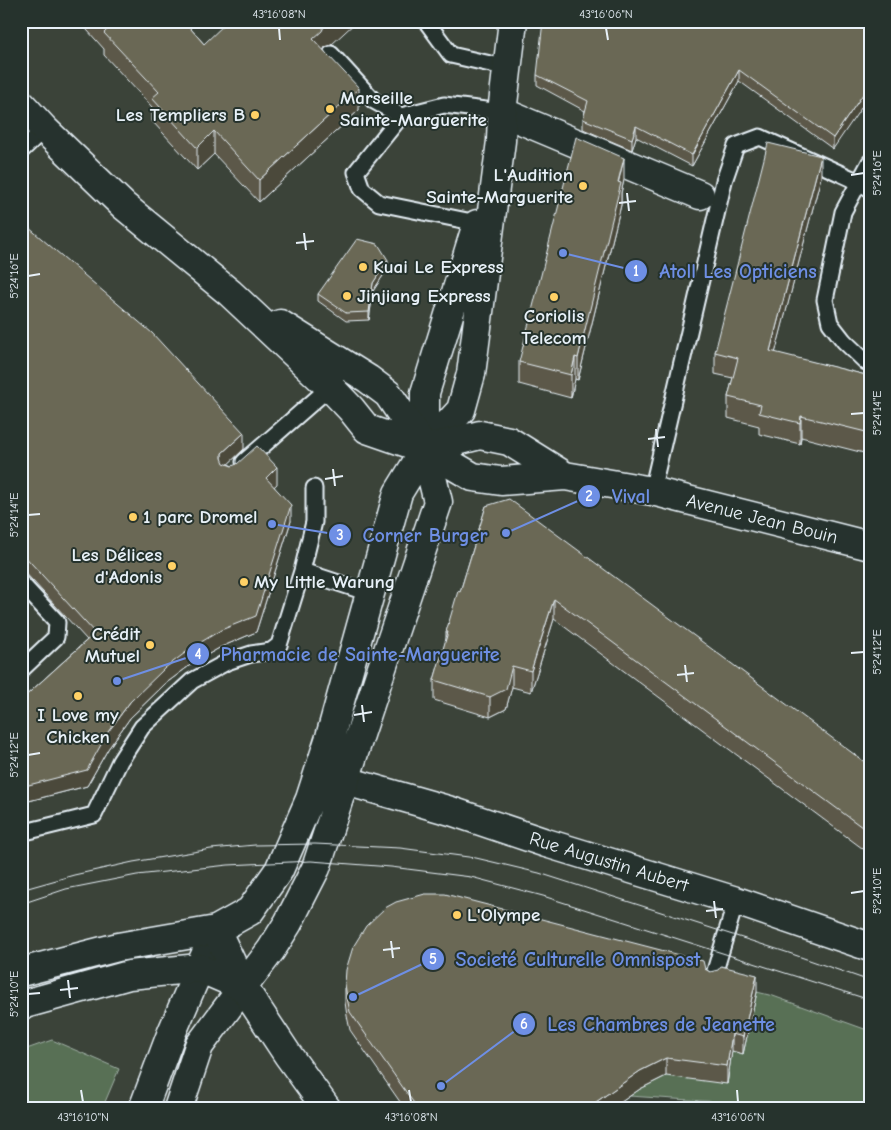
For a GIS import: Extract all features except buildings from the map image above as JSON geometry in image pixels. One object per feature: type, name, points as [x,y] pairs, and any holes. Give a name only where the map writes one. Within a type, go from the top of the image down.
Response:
[{"type":"main road","points":[[21,972],[118,947],[216,930],[250,911],[279,870],[310,799],[330,737],[398,493],[425,450],[461,410],[471,374],[501,141],[502,112],[513,21]]},
{"type":"main road","points":[[21,104],[44,130],[124,206],[230,293],[330,388],[351,409],[367,429],[425,450]]},
{"type":"main road","points":[[502,112],[700,195]]},
{"type":"main road","points":[[178,1109],[198,1048],[271,950],[284,930],[316,868],[346,781],[438,502],[425,450],[425,392],[501,141]]},
{"type":"main road","points":[[230,293],[368,379],[388,394],[425,450]]},
{"type":"main road","name":"Avenue Jean Bouin","points":[[425,450],[480,435],[509,441],[565,476]]},
{"type":"main road","name":"Avenue Jean Bouin","points":[[425,450],[473,477],[501,481],[565,476],[652,491],[870,546]]},
{"type":"main road","name":"Rue Augustin Aubert","points":[[346,781],[451,811],[546,843],[736,901],[870,947]]},
{"type":"main road","points":[[143,1109],[216,930]]},
{"type":"main road","points":[[216,930],[243,987],[327,1109]]},
{"type":"main road","points":[[21,1005],[129,975],[199,968],[243,987]]},
{"type":"lane","points":[[426,21],[451,55],[508,68]]},
{"type":"lane","points":[[331,54],[374,101],[401,116]]},
{"type":"lane","points":[[477,223],[379,203],[362,189],[356,172],[401,116],[444,105],[502,112]]},
{"type":"lane","points":[[21,151],[44,130]]},
{"type":"lane","points":[[652,491],[724,181],[736,146],[760,137],[864,185]]},
{"type":"lane","points":[[870,162],[864,185],[843,212],[825,300],[830,323],[844,341],[866,362],[870,362]]},
{"type":"lane","points":[[231,473],[330,388]]},
{"type":"lane","points":[[21,833],[94,815],[120,761],[142,727],[192,681],[227,662],[251,654],[271,651],[279,645],[302,571],[314,522],[314,488]]},
{"type":"lane","points":[[302,571],[369,594]]},
{"type":"lane","points":[[21,584],[57,622],[56,638],[21,670]]},
{"type":"lane","points":[[712,981],[736,901]]},
{"type":"green space","points":[[757,992],[870,1031],[870,1109],[825,1109],[629,1096]]},
{"type":"green space","points":[[52,1040],[119,1069],[102,1109],[21,1109],[21,1051]]},
{"type":"tram line","points":[[21,890],[74,875],[133,862],[211,849],[255,845],[315,844],[400,848],[476,858],[539,873],[870,981]]},
{"type":"tram line","points":[[21,904],[66,889],[137,875],[228,865],[311,861],[391,867],[471,877],[543,896],[870,1000]]},
{"type":"place","name":"Marseille Sainte-Marguerite","points":[[330,109]]},
{"type":"place","name":"Les Templiers B","points":[[255,115]]},
{"type":"place","name":"L'Audition Sainte-Marguerite","points":[[583,186]]},
{"type":"place","name":"Atoll Les Opticiens","points":[[563,253]]},
{"type":"place","name":"Kuai Le Express","points":[[363,267]]},
{"type":"place","name":"Jinjiang Express","points":[[347,296]]},
{"type":"place","name":"Coriolis Telecom","points":[[554,297]]},
{"type":"place","name":"1 parc Dromel","points":[[133,517]]},
{"type":"place","name":"Corner Burger","points":[[272,524]]},
{"type":"place","name":"Vival","points":[[506,533]]},
{"type":"place","name":"Les Délices d'Adonis","points":[[172,566]]},
{"type":"place","name":"My Little Warung","points":[[244,582]]},
{"type":"place","name":"Crédit Mutuel","points":[[150,645]]},
{"type":"place","name":"Pharmacie de Sainte-Marguerite","points":[[117,681]]},
{"type":"place","name":"I Love my Chicken","points":[[78,696]]},
{"type":"place","name":"L'Olympe","points":[[457,915]]},
{"type":"place","name":"Societé Culturelle Omnispost","points":[[353,997]]},
{"type":"place","name":"Les Chambres de Jeanette","points":[[441,1086]]}]
